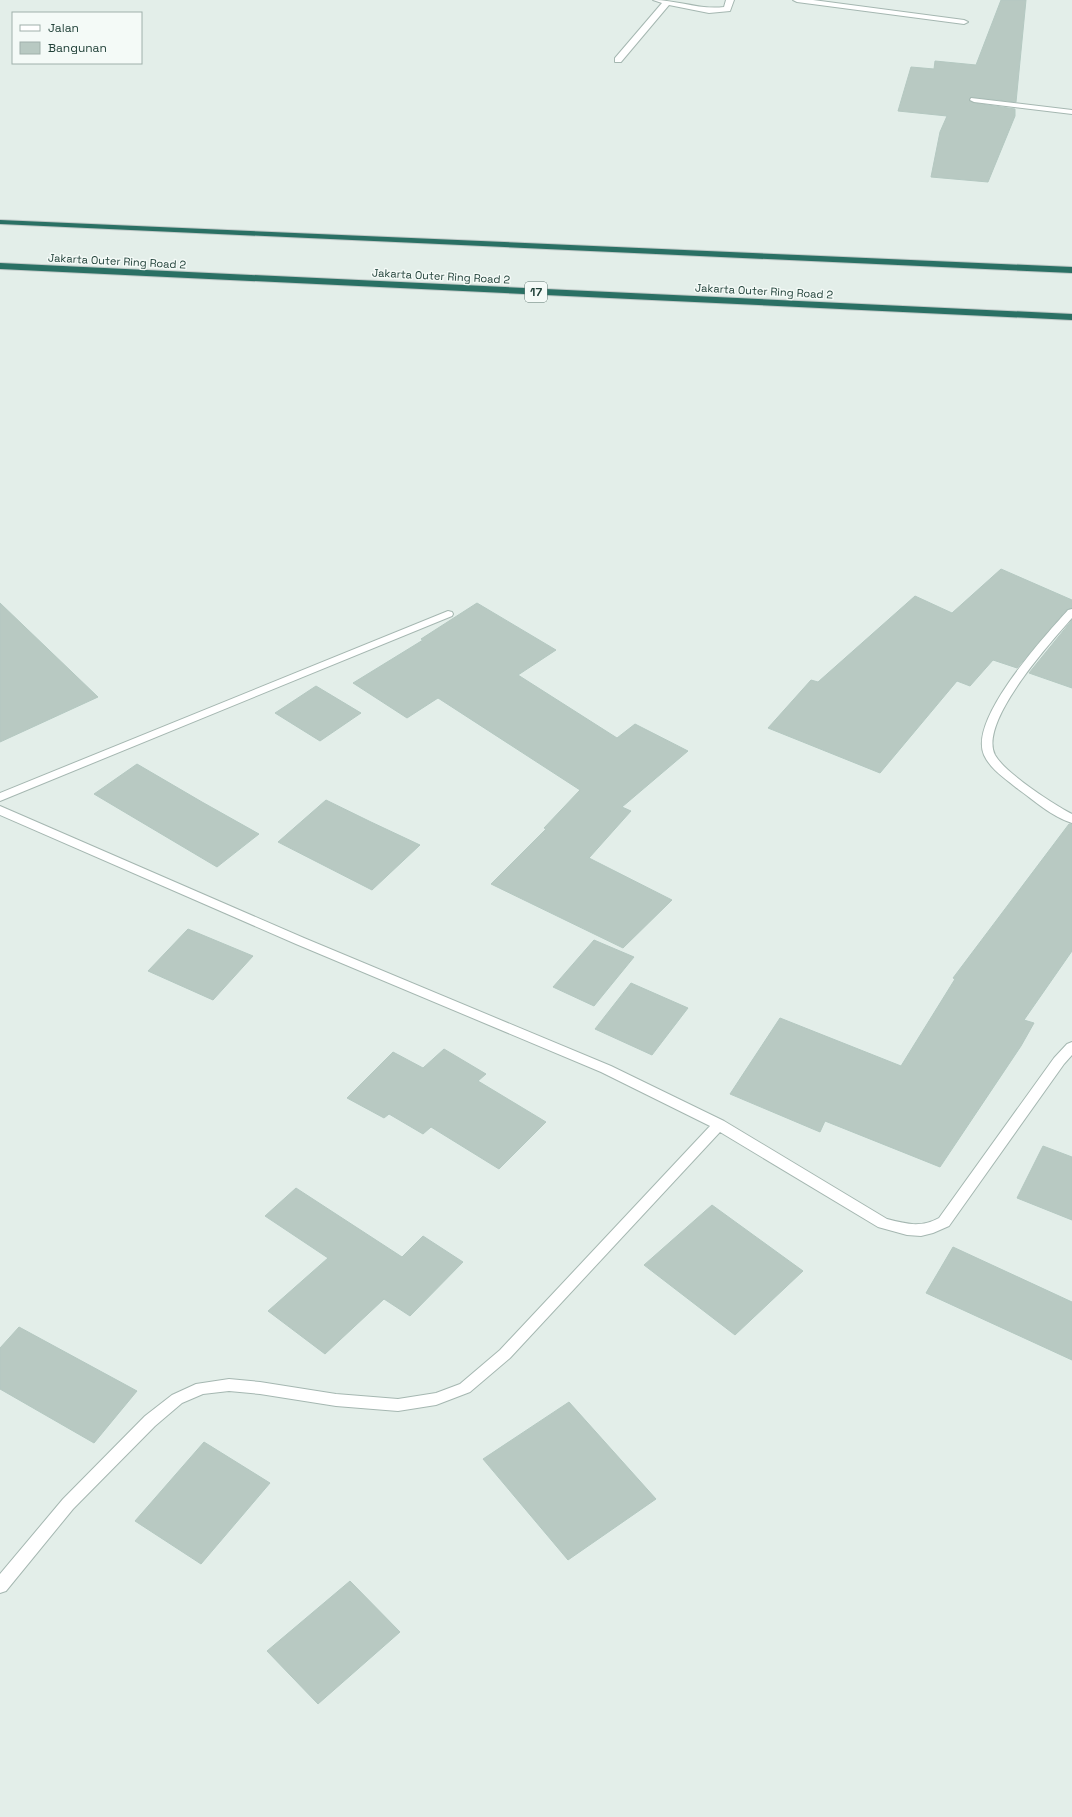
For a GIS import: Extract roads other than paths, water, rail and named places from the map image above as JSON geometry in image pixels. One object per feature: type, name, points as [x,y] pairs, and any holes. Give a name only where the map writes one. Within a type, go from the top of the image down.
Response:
[{"type":"highway","points":[[0,222],[1072,270]]},
{"type":"highway","name":"Jakarta Outer Ring Road 2","points":[[0,266],[1072,317]]},
{"type":"street","points":[[657,0],[709,11],[727,9],[730,0]]},
{"type":"street","points":[[797,0],[964,22]]},
{"type":"street","points":[[618,60],[667,2]]},
{"type":"street","points":[[974,100],[1072,112]]},
{"type":"street","points":[[1072,612],[1029,661],[993,717],[988,736],[990,754],[1000,769],[1050,807],[1072,819]]},
{"type":"street","points":[[0,797],[448,614]]},
{"type":"street","points":[[0,810],[300,941],[606,1069],[719,1124],[883,1223],[909,1231],[925,1231],[934,1229],[944,1222],[1059,1061],[1072,1047]]},
{"type":"street","points":[[0,1586],[68,1504],[150,1421],[177,1399],[201,1388],[229,1385],[244,1386],[336,1400],[398,1405],[436,1399],[465,1388],[505,1354],[719,1124]]}]
